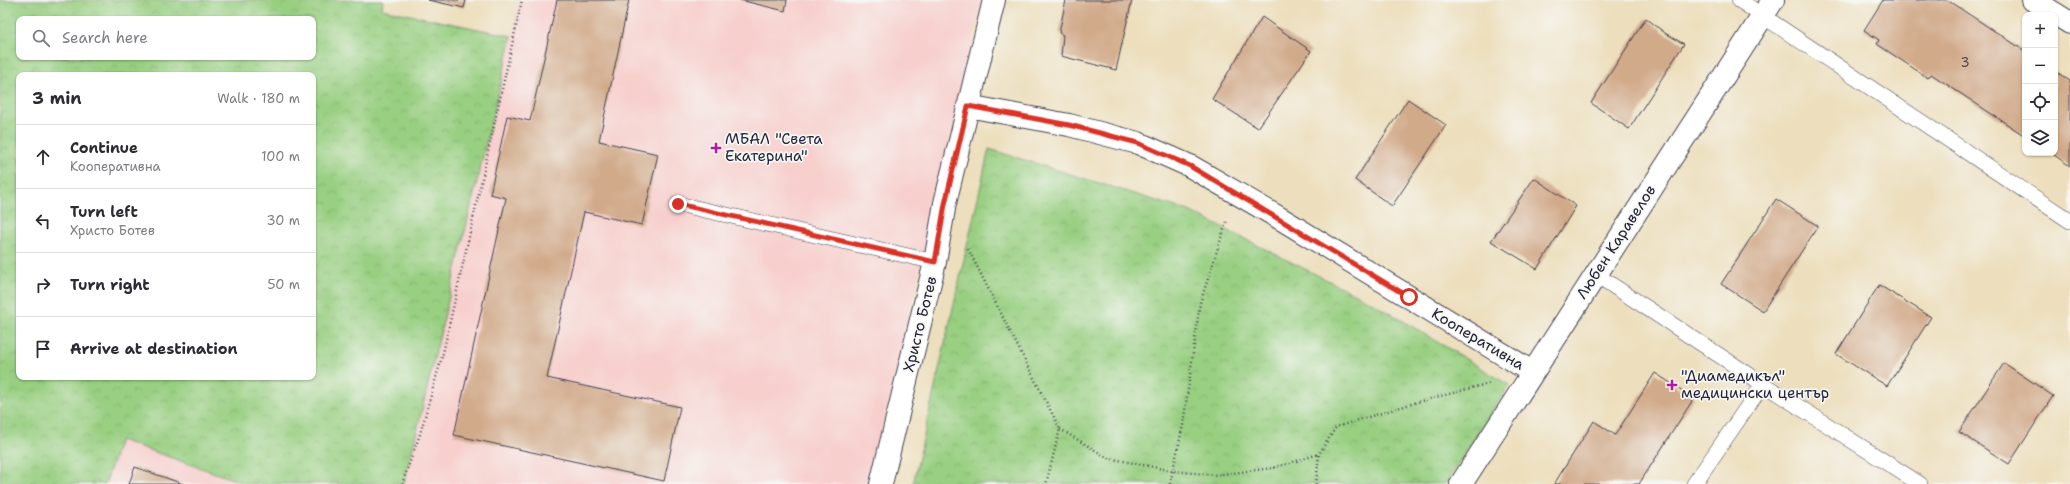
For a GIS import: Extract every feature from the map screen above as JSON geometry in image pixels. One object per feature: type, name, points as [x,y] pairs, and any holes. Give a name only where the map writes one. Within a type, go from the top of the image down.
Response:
[{"type":"street","name":"Христо Ботев","points":[[881,484],[935,262],[945,204],[994,0]]},
{"type":"street","points":[[2034,0],[2070,23]]},
{"type":"street","name":"Любен Каравелов","points":[[1461,484],[1595,274],[1768,8]]},
{"type":"street","name":"Кооперативна","points":[[968,106],[1069,125],[1138,143],[1190,166],[1283,220],[1532,372]]},
{"type":"lane","points":[[1739,0],[1768,8],[2070,220]]},
{"type":"lane","points":[[678,204],[935,262]]},
{"type":"lane","points":[[1595,274],[1763,384],[1920,484]]},
{"type":"lane","points":[[1694,484],[1763,384]]},
{"type":"path","points":[[402,484],[420,434],[443,353],[522,0]]},
{"type":"path","points":[[1170,484],[1183,425],[1200,303],[1236,193]]},
{"type":"path","points":[[966,246],[1060,429],[1108,458],[1173,471],[1216,474],[1273,468],[1319,454]]},
{"type":"path","points":[[1316,484],[1319,454],[1336,427],[1414,403],[1532,372]]},
{"type":"path","points":[[1046,484],[1060,429]]},
{"type":"shaded area","name":"МБАЛ \"Света Екатерина\"","points":[[518,0],[983,0],[870,484],[404,484],[512,36]]},
{"type":"shaded area","points":[[119,440],[247,484],[105,484]]},
{"type":"green space","points":[[0,0],[383,0],[382,9],[512,36],[404,484],[247,484],[120,440],[105,484],[0,484]]},
{"type":"green space","points":[[989,149],[1189,211],[1375,304],[1509,385],[1445,484],[913,484]]},
{"type":"building","points":[[428,0],[466,0],[464,8]]},
{"type":"building","points":[[557,0],[629,0],[599,141],[658,154],[642,225],[584,212],[547,378],[680,407],[664,481],[454,435],[506,198],[490,194],[507,116],[530,121]]},
{"type":"building","points":[[740,0],[787,0],[785,11]]},
{"type":"building","points":[[1066,0],[1132,0],[1116,70],[1061,56],[1063,35],[1059,33]]},
{"type":"building","points":[[1883,0],[1947,0],[2022,49],[2022,134],[1931,74],[1928,78],[1877,44],[1879,40],[1864,30]]},
{"type":"building","points":[[1262,17],[1311,51],[1258,128],[1212,99]]},
{"type":"building","points":[[1646,18],[1665,33],[1684,44],[1629,129],[1591,103]]},
{"type":"building","points":[[2058,73],[2070,81],[2070,166],[2055,156],[2058,156]]},
{"type":"building","points":[[1408,99],[1446,125],[1392,206],[1355,180]]},
{"type":"building","points":[[1534,178],[1576,206],[1537,269],[1491,241]]},
{"type":"building","points":[[1776,199],[1818,226],[1763,311],[1721,284]]},
{"type":"building","points":[[1879,285],[1931,317],[1887,386],[1836,354]]},
{"type":"building","points":[[2004,363],[2053,396],[2009,464],[1959,432]]},
{"type":"building","points":[[1655,373],[1694,398],[1639,484],[1554,484],[1594,421],[1615,435]]},
{"type":"building","points":[[135,467],[183,484],[129,484]]},
{"type":"place","name":"МБАЛ \"Света Екатерина\"","points":[[716,148]]},
{"type":"place","name":"\"Диамедикъл\" медицински център","points":[[1672,385]]},
{"type":"route","points":[[678,204],[935,262],[945,204],[968,106],[1069,125],[1138,143],[1190,166],[1283,220],[1409,297]]}]
